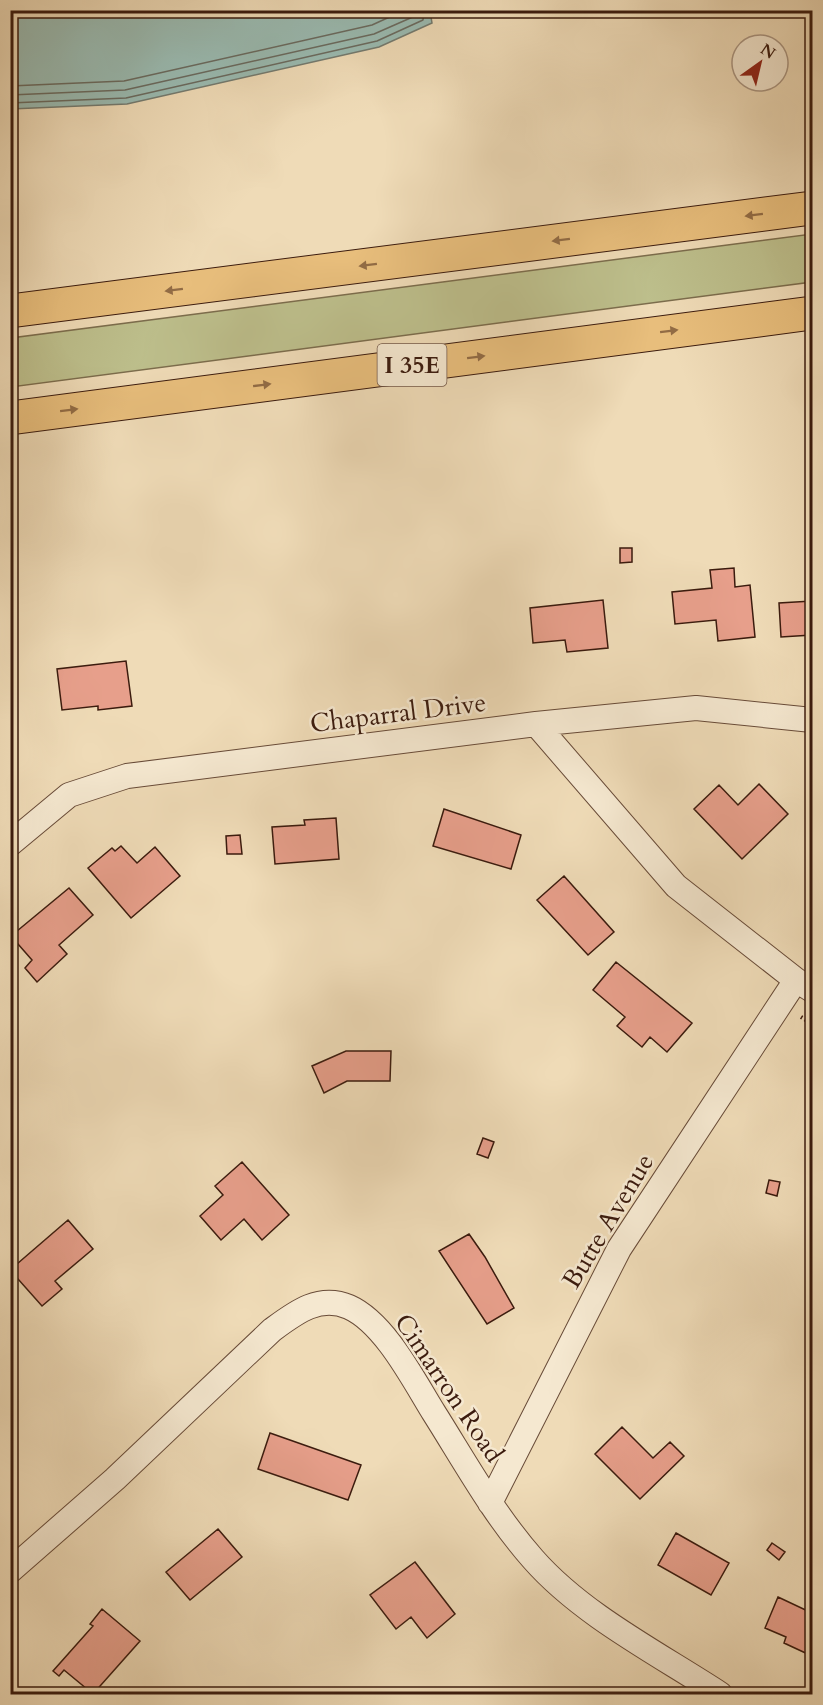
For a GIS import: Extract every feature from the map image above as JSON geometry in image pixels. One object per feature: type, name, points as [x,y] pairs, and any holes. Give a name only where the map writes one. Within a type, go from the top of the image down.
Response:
[{"type":"highway","points":[[10,311],[813,208]]},
{"type":"highway","name":"I 35E","points":[[10,418],[813,313]]},
{"type":"street","name":"Chaparral Drive","points":[[10,844],[69,795],[127,776],[536,724],[696,708],[813,720]]},
{"type":"street","points":[[536,724],[676,886],[804,985]]},
{"type":"street","name":"Butte Avenue","points":[[490,1503],[619,1249],[804,985]]},
{"type":"street","name":"Cimarron Road","points":[[10,1570],[115,1479],[247,1352],[300,1309],[322,1303],[348,1307],[368,1318],[398,1356],[490,1503],[533,1560],[580,1603],[720,1695]]},
{"type":"green space","points":[[812,234],[812,282],[11,387],[11,338]]},
{"type":"water","points":[[11,11],[430,11],[432,23],[379,47],[127,104],[11,109]]},
{"type":"building","points":[[620,548],[632,548],[632,562],[620,563]]},
{"type":"building","points":[[734,568],[735,587],[750,585],[755,637],[718,641],[716,620],[675,624],[672,592],[712,588],[710,570]]},
{"type":"building","points":[[603,600],[608,648],[567,652],[565,640],[533,643],[530,608]]},
{"type":"building","points":[[812,601],[812,635],[781,637],[779,603]]},
{"type":"building","points":[[126,661],[132,706],[98,710],[98,706],[62,710],[57,669]]},
{"type":"building","points":[[759,784],[788,814],[742,859],[694,809],[719,785],[738,805]]},
{"type":"building","points":[[444,809],[521,835],[511,869],[433,846]]},
{"type":"building","points":[[336,818],[339,859],[275,864],[272,827],[305,825],[304,820]]},
{"type":"building","points":[[240,835],[242,854],[227,854],[226,836]]},
{"type":"building","points":[[121,846],[137,863],[155,847],[180,876],[131,918],[88,868],[112,848],[115,851]]},
{"type":"building","points":[[564,876],[614,932],[588,955],[537,900]]},
{"type":"building","points":[[69,888],[93,915],[59,945],[67,954],[37,982],[25,968],[32,960],[11,936]]},
{"type":"building","points":[[616,962],[692,1023],[667,1052],[650,1037],[642,1047],[617,1026],[625,1017],[593,990]]},
{"type":"building","points":[[346,1051],[391,1051],[390,1081],[347,1081],[324,1093],[312,1066]]},
{"type":"building","points":[[483,1138],[494,1142],[488,1158],[477,1154]]},
{"type":"building","points":[[242,1162],[289,1215],[262,1240],[244,1219],[221,1240],[200,1216],[223,1195],[215,1186]]},
{"type":"building","points":[[769,1180],[780,1182],[777,1196],[766,1193]]},
{"type":"building","points":[[68,1220],[93,1249],[55,1281],[62,1289],[42,1306],[10,1270]]},
{"type":"building","points":[[469,1234],[514,1308],[487,1324],[439,1251]]},
{"type":"building","points":[[622,1427],[653,1458],[670,1442],[684,1456],[640,1499],[595,1454]]},
{"type":"building","points":[[270,1433],[361,1465],[348,1500],[258,1469]]},
{"type":"building","points":[[218,1529],[242,1557],[190,1600],[166,1572]]},
{"type":"building","points":[[676,1533],[729,1563],[711,1595],[658,1565]]},
{"type":"building","points":[[772,1543],[785,1552],[779,1560],[767,1550]]},
{"type":"building","points":[[415,1562],[455,1614],[427,1638],[411,1617],[396,1629],[370,1595]]},
{"type":"building","points":[[778,1597],[812,1613],[812,1656],[784,1643],[786,1637],[765,1628]]},
{"type":"building","points":[[102,1609],[140,1641],[93,1694],[64,1670],[59,1676],[53,1671],[93,1626],[90,1624]]}]
